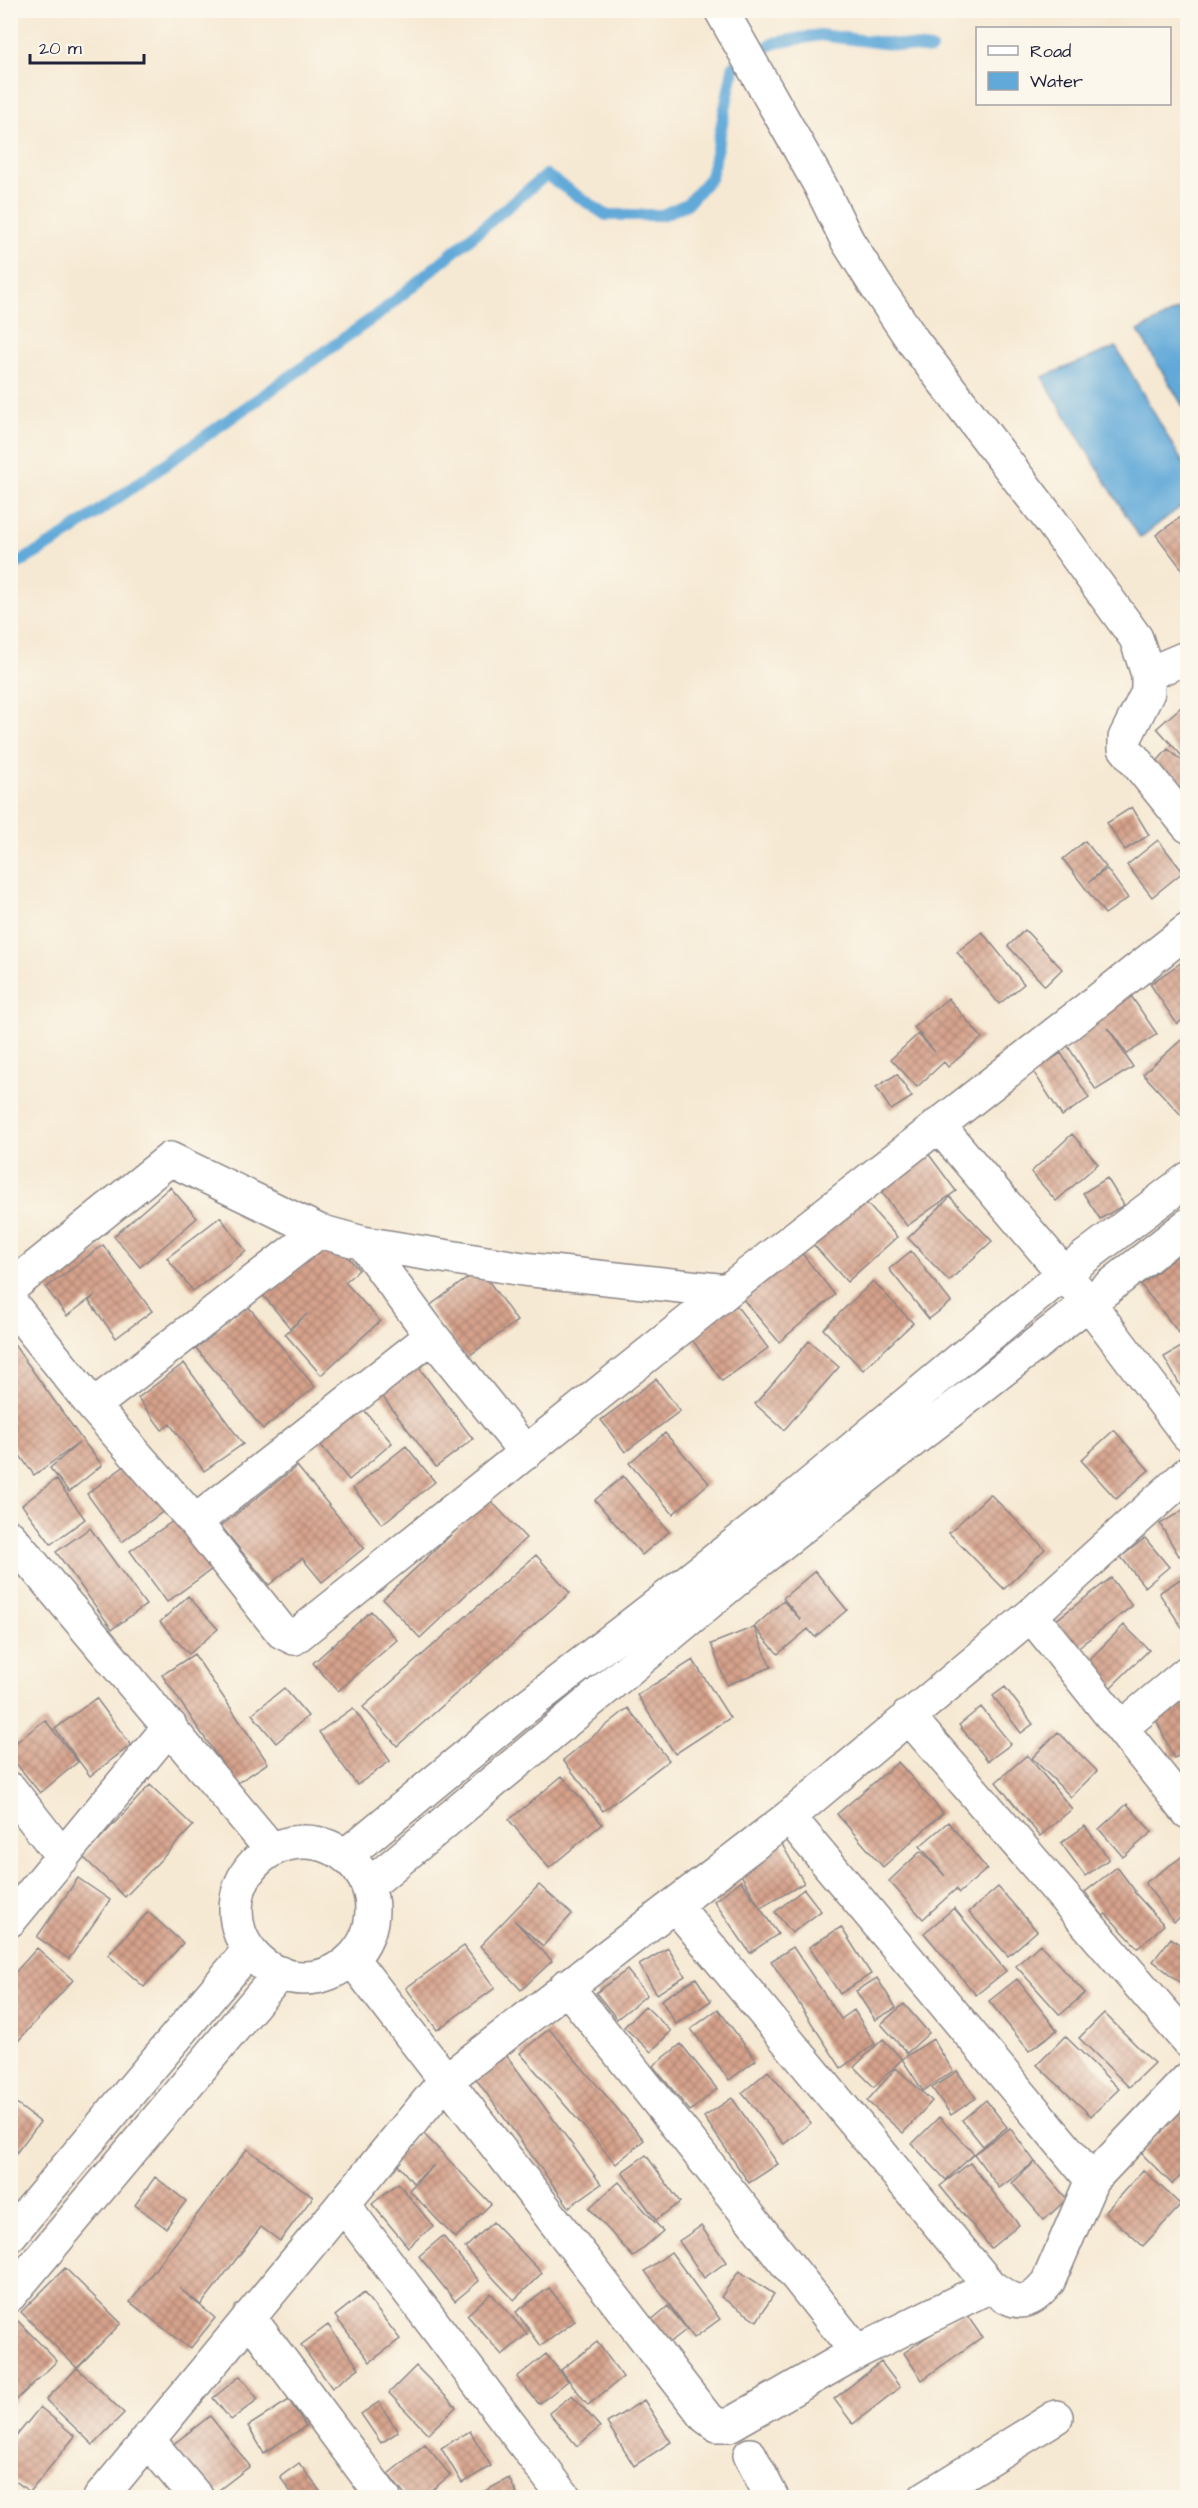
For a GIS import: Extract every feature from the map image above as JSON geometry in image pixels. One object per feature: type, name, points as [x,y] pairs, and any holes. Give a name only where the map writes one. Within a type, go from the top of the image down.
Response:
[{"type":"street","points":[[721,10],[820,185],[848,240],[876,286],[913,341],[1051,521],[1136,638],[1148,674],[1148,692],[1125,738],[1125,748],[1188,826]]},
{"type":"street","points":[[1148,674],[1188,657]]},
{"type":"street","points":[[10,1302],[93,1406],[195,1522],[282,1632],[294,1638],[727,1291],[1188,930]]},
{"type":"street","points":[[938,1125],[1088,1302],[1188,1435]]},
{"type":"street","points":[[10,1288],[170,1159],[319,1231],[363,1243],[523,1269],[727,1291]]},
{"type":"street","points":[[345,1856],[522,1710],[778,1511],[1064,1274],[1188,1179]]},
{"type":"street","points":[[368,1886],[760,1560],[1188,1225]]},
{"type":"street","points":[[93,1406],[319,1231]]},
{"type":"street","points":[[363,1243],[432,1336],[526,1453]]},
{"type":"street","points":[[195,1522],[432,1336]]},
{"type":"street","points":[[100,2498],[445,2081],[789,1817],[1031,1615],[1188,1473]]},
{"type":"street","points":[[10,1537],[271,1849]]},
{"type":"street","points":[[1031,1615],[1188,1812]]},
{"type":"street","points":[[1121,1728],[1188,1672]]},
{"type":"street","points":[[908,1716],[1188,2041]]},
{"type":"street","points":[[10,1920],[170,1726]]},
{"type":"street","points":[[10,1789],[63,1857]]},
{"type":"street","points":[[789,1817],[1092,2180]]},
{"type":"street","points":[[309,1841],[328,1846],[345,1856],[359,1869],[368,1886],[372,1906],[371,1925],[364,1943],[352,1959],[336,1970],[318,1976],[299,1978],[280,1973],[263,1964],[249,1950],[240,1933],[236,1914],[237,1894],[244,1876],[256,1861],[271,1849],[290,1843],[309,1841]]},
{"type":"street","points":[[675,1905],[990,2286],[1008,2300],[1019,2302],[1029,2300],[1040,2292],[1048,2282],[1092,2180],[1188,2079]]},
{"type":"street","points":[[10,2235],[249,1950]]},
{"type":"street","points":[[352,1959],[706,2417],[717,2425],[729,2425],[857,2352],[990,2286]]},
{"type":"street","points":[[10,2295],[280,1973]]},
{"type":"street","points":[[566,1986],[857,2352]]},
{"type":"street","points":[[343,2204],[565,2498]]},
{"type":"street","points":[[249,2317],[384,2498]]},
{"type":"street","points":[[925,2498],[1056,2417]]},
{"type":"street","points":[[147,2439],[197,2498]]},
{"type":"street","points":[[750,2455],[772,2498]]},
{"type":"water","points":[[1187,305],[1187,413],[1138,331]]},
{"type":"water","points":[[1116,347],[1187,470],[1187,502],[1140,538],[1042,377]]},
{"type":"building","points":[[1188,512],[1188,577],[1156,535]]},
{"type":"building","points":[[1181,707],[1188,714],[1188,763],[1157,728]]},
{"type":"building","points":[[1168,749],[1188,766],[1188,796],[1154,765]]},
{"type":"building","points":[[1132,807],[1149,835],[1125,850],[1107,823]]},
{"type":"building","points":[[1158,840],[1183,872],[1152,897],[1127,865]]},
{"type":"building","points":[[1085,841],[1106,867],[1089,882],[1107,869],[1128,898],[1105,914],[1063,859]]},
{"type":"building","points":[[1025,930],[1062,969],[1045,986],[1008,946]]},
{"type":"building","points":[[982,932],[1024,984],[999,1004],[957,952]]},
{"type":"building","points":[[1188,958],[1188,1016],[1177,1024],[1150,984]]},
{"type":"building","points":[[1129,993],[1157,1034],[1127,1054],[1108,1028],[1133,1067],[1096,1090],[1062,1037]]},
{"type":"building","points":[[948,998],[982,1038],[948,1067],[944,1062],[917,1087],[891,1059],[918,1034],[935,1052],[914,1027]]},
{"type":"building","points":[[1188,1034],[1188,1113],[1183,1117],[1143,1074]]},
{"type":"building","points":[[1061,1053],[1089,1098],[1062,1116],[1033,1071]]},
{"type":"building","points":[[897,1074],[912,1097],[891,1110],[876,1087]]},
{"type":"building","points":[[1072,1134],[1098,1164],[1056,1201],[1031,1172]]},
{"type":"building","points":[[927,1152],[956,1191],[907,1226],[878,1187]]},
{"type":"building","points":[[1107,1178],[1124,1205],[1100,1219],[1083,1193]]},
{"type":"building","points":[[170,1187],[197,1218],[140,1267],[114,1236]]},
{"type":"building","points":[[950,1197],[992,1241],[949,1281],[908,1238]]},
{"type":"building","points":[[862,1198],[897,1237],[847,1282],[812,1243]]},
{"type":"building","points":[[220,1217],[246,1251],[193,1291],[167,1258]]},
{"type":"building","points":[[332,1238],[359,1270],[345,1282],[380,1321],[321,1375],[285,1334],[307,1314],[290,1328],[263,1295]]},
{"type":"building","points":[[103,1245],[152,1311],[116,1338],[89,1301],[95,1295],[67,1316],[46,1288]]},
{"type":"building","points":[[1187,1248],[1188,1326],[1179,1333],[1141,1285]]},
{"type":"building","points":[[800,1251],[835,1295],[779,1342],[742,1298]]},
{"type":"building","points":[[911,1251],[951,1302],[929,1319],[889,1269]]},
{"type":"building","points":[[480,1269],[517,1321],[466,1358],[428,1307]]},
{"type":"building","points":[[873,1281],[913,1323],[863,1370],[823,1329]]},
{"type":"building","points":[[730,1297],[768,1348],[722,1381],[685,1330]]},
{"type":"building","points":[[247,1305],[315,1387],[263,1429],[196,1348]]},
{"type":"building","points":[[10,1339],[102,1465],[69,1492],[50,1468],[79,1443],[34,1475],[10,1442]]},
{"type":"building","points":[[809,1341],[839,1367],[784,1430],[755,1404]]},
{"type":"building","points":[[1188,1343],[1188,1381],[1180,1385],[1164,1357]]},
{"type":"building","points":[[414,1361],[473,1439],[436,1467],[377,1389]]},
{"type":"building","points":[[184,1363],[243,1444],[204,1471],[170,1424],[162,1430],[138,1398]]},
{"type":"building","points":[[656,1379],[680,1411],[625,1452],[601,1420]]},
{"type":"building","points":[[358,1403],[392,1443],[349,1480],[316,1439]]},
{"type":"building","points":[[1114,1430],[1149,1470],[1116,1499],[1081,1460]]},
{"type":"building","points":[[665,1433],[709,1483],[673,1514],[629,1463]]},
{"type":"building","points":[[406,1446],[435,1482],[382,1524],[353,1488]]},
{"type":"building","points":[[134,1459],[169,1507],[122,1542],[87,1494]]},
{"type":"building","points":[[297,1466],[364,1548],[322,1582],[302,1558],[269,1585],[221,1526]]},
{"type":"building","points":[[623,1476],[669,1532],[642,1555],[595,1500]]},
{"type":"building","points":[[56,1479],[85,1519],[51,1544],[22,1505]]},
{"type":"building","points":[[990,1494],[1045,1549],[1004,1589],[949,1533]]},
{"type":"building","points":[[489,1499],[526,1538],[420,1638],[383,1599]]},
{"type":"building","points":[[1188,1507],[1188,1551],[1179,1556],[1160,1524]]},
{"type":"building","points":[[176,1519],[212,1569],[167,1602],[130,1551]]},
{"type":"building","points":[[90,1528],[146,1605],[112,1629],[56,1552]]},
{"type":"building","points":[[1145,1538],[1169,1567],[1145,1587],[1121,1557]]},
{"type":"building","points":[[536,1555],[570,1593],[397,1746],[363,1707]]},
{"type":"building","points":[[815,1571],[847,1610],[815,1637],[808,1629],[778,1654],[754,1627],[783,1601],[801,1620],[783,1598]]},
{"type":"building","points":[[1188,1574],[1188,1625],[1183,1629],[1159,1593]]},
{"type":"building","points":[[1111,1578],[1132,1606],[1076,1649],[1055,1621]]},
{"type":"building","points":[[188,1596],[218,1629],[189,1654],[160,1622]]},
{"type":"building","points":[[371,1611],[397,1640],[338,1691],[313,1663]]},
{"type":"building","points":[[1124,1625],[1149,1650],[1108,1690],[1084,1665]]},
{"type":"building","points":[[754,1627],[771,1667],[727,1685],[711,1644]]},
{"type":"building","points":[[194,1654],[268,1763],[236,1784],[162,1675]]},
{"type":"building","points":[[693,1660],[730,1718],[675,1754],[637,1695]]},
{"type":"building","points":[[1005,1687],[1033,1724],[1021,1733],[993,1696]]},
{"type":"building","points":[[284,1688],[308,1716],[276,1743],[252,1714]]},
{"type":"building","points":[[96,1698],[131,1745],[90,1776],[55,1729]]},
{"type":"building","points":[[1188,1698],[1188,1752],[1174,1758],[1153,1713]]},
{"type":"building","points":[[981,1707],[1011,1744],[988,1761],[959,1725]]},
{"type":"building","points":[[353,1708],[390,1761],[357,1785],[319,1732]]},
{"type":"building","points":[[628,1708],[669,1760],[603,1811],[563,1760]]},
{"type":"building","points":[[45,1720],[78,1762],[40,1793],[10,1756],[10,1747]]},
{"type":"building","points":[[1058,1732],[1097,1771],[1071,1797],[1032,1758]]},
{"type":"building","points":[[1027,1755],[1072,1809],[1040,1836],[996,1782]]},
{"type":"building","points":[[898,1762],[943,1813],[883,1867],[837,1814]]},
{"type":"building","points":[[562,1776],[602,1824],[549,1868],[509,1820]]},
{"type":"building","points":[[150,1785],[193,1826],[125,1897],[83,1857]]},
{"type":"building","points":[[1127,1804],[1152,1832],[1123,1857],[1099,1829]]},
{"type":"building","points":[[948,1822],[987,1869],[959,1893],[956,1889],[923,1919],[889,1881],[921,1851],[945,1876],[920,1846]]},
{"type":"building","points":[[1085,1826],[1109,1859],[1085,1876],[1061,1843]]},
{"type":"building","points":[[779,1839],[804,1883],[760,1908],[778,1934],[750,1953],[714,1901],[741,1881],[759,1906],[735,1864]]},
{"type":"building","points":[[1186,1854],[1188,1912],[1174,1922],[1145,1883]]},
{"type":"building","points":[[1117,1867],[1134,1892],[1164,1925],[1138,1948],[1106,1914],[1103,1916],[1085,1892]]},
{"type":"building","points":[[78,1878],[110,1900],[69,1959],[37,1937]]},
{"type":"building","points":[[539,1885],[572,1914],[543,1946],[514,1920],[552,1961],[521,1990],[480,1946]]},
{"type":"building","points":[[998,1887],[1037,1931],[1008,1956],[969,1912]]},
{"type":"building","points":[[804,1889],[821,1911],[792,1933],[775,1912]]},
{"type":"building","points":[[954,1908],[1006,1971],[976,1995],[924,1933]]},
{"type":"building","points":[[148,1912],[183,1943],[144,1987],[108,1955]]},
{"type":"building","points":[[841,1927],[871,1974],[840,1994],[809,1947]]},
{"type":"building","points":[[1171,1938],[1188,1951],[1186,1987],[1153,1961]]},
{"type":"building","points":[[1040,1944],[1085,1993],[1060,2015],[1016,1966]]},
{"type":"building","points":[[464,1946],[495,1988],[437,2030],[406,1988]]},
{"type":"building","points":[[793,1947],[841,2019],[854,2010],[875,2044],[841,2068],[771,1961]]},
{"type":"building","points":[[37,1948],[73,1980],[10,2050],[10,1978]]},
{"type":"building","points":[[668,1948],[685,1976],[657,1994],[639,1965]]},
{"type":"building","points":[[627,1970],[647,1995],[617,2019],[596,1993]]},
{"type":"building","points":[[696,1978],[711,2001],[676,2024],[661,2000]]},
{"type":"building","points":[[877,1978],[896,2008],[875,2020],[856,1991]]},
{"type":"building","points":[[1017,1979],[1057,2030],[1029,2051],[989,2001]]},
{"type":"building","points":[[904,2004],[929,2033],[907,2053],[881,2024]]},
{"type":"building","points":[[645,2006],[671,2031],[651,2052],[624,2027]]},
{"type":"building","points":[[718,2009],[756,2060],[729,2080],[691,2029]]},
{"type":"building","points":[[1104,2013],[1154,2063],[1129,2087],[1079,2038]]},
{"type":"building","points":[[549,2029],[644,2140],[616,2164],[520,2053]]},
{"type":"building","points":[[1065,2036],[1119,2089],[1091,2116],[1037,2065]]},
{"type":"building","points":[[883,2039],[902,2059],[874,2087],[854,2067]]},
{"type":"building","points":[[933,2039],[953,2071],[923,2091],[902,2059]]},
{"type":"building","points":[[681,2044],[717,2089],[690,2111],[653,2066]]},
{"type":"building","points":[[504,2052],[601,2184],[569,2207],[473,2075]]},
{"type":"building","points":[[896,2068],[932,2101],[903,2133],[867,2101]]},
{"type":"building","points":[[768,2071],[811,2123],[784,2144],[742,2093]]},
{"type":"building","points":[[957,2071],[976,2098],[951,2115],[932,2088]]},
{"type":"building","points":[[732,2098],[778,2164],[749,2183],[704,2117]]},
{"type":"building","points":[[10,2099],[40,2122],[10,2161]]},
{"type":"building","points":[[986,2100],[1007,2127],[983,2146],[962,2120]]},
{"type":"building","points":[[1182,2110],[1188,2115],[1188,2169],[1172,2184],[1141,2153]]},
{"type":"building","points":[[939,2117],[974,2154],[946,2180],[912,2144]]},
{"type":"building","points":[[1010,2128],[1035,2162],[999,2188],[974,2154]]},
{"type":"building","points":[[423,2133],[491,2204],[455,2238],[409,2190],[434,2165],[413,2183],[393,2159]]},
{"type":"building","points":[[247,2149],[313,2197],[280,2241],[261,2227],[201,2305],[179,2288],[215,2318],[190,2349],[130,2302]]},
{"type":"building","points":[[646,2155],[680,2202],[656,2220],[622,2172]]},
{"type":"building","points":[[1035,2162],[1067,2199],[1044,2220],[1012,2183]]},
{"type":"building","points":[[970,2163],[1019,2225],[991,2248],[940,2186]]},
{"type":"building","points":[[1143,2170],[1181,2205],[1143,2246],[1105,2212]]},
{"type":"building","points":[[155,2177],[186,2201],[166,2228],[135,2205]]},
{"type":"building","points":[[619,2182],[663,2231],[633,2257],[589,2208]]},
{"type":"building","points":[[398,2183],[433,2226],[408,2247],[372,2204]]},
{"type":"building","points":[[493,2222],[542,2273],[514,2300],[465,2248]]},
{"type":"building","points":[[701,2226],[726,2262],[704,2278],[679,2241]]},
{"type":"building","points":[[443,2236],[479,2281],[455,2301],[419,2256]]},
{"type":"building","points":[[671,2252],[720,2319],[694,2338],[645,2271]]},
{"type":"building","points":[[65,2268],[121,2323],[77,2368],[21,2312]]},
{"type":"building","points":[[739,2271],[774,2294],[757,2321],[721,2297]]},
{"type":"building","points":[[549,2288],[575,2321],[541,2346],[516,2312]]},
{"type":"building","points":[[364,2293],[400,2339],[370,2362],[335,2316]]},
{"type":"building","points":[[491,2293],[527,2334],[502,2355],[467,2315]]},
{"type":"building","points":[[668,2306],[687,2329],[668,2344],[649,2322]]},
{"type":"building","points":[[964,2311],[982,2337],[922,2380],[904,2353]]},
{"type":"building","points":[[18,2321],[57,2361],[12,2404],[10,2403],[10,2328]]},
{"type":"building","points":[[328,2325],[359,2368],[332,2388],[301,2345]]},
{"type":"building","points":[[597,2342],[623,2377],[588,2405],[561,2370]]},
{"type":"building","points":[[546,2354],[568,2381],[539,2404],[517,2377]]},
{"type":"building","points":[[881,2362],[900,2387],[853,2424],[834,2399]]},
{"type":"building","points":[[416,2366],[456,2407],[428,2434],[389,2393]]},
{"type":"building","points":[[77,2368],[124,2413],[93,2445],[46,2400]]},
{"type":"building","points":[[240,2376],[258,2399],[231,2420],[213,2398]]},
{"type":"building","points":[[572,2395],[600,2427],[577,2446],[549,2413]]},
{"type":"building","points":[[289,2400],[306,2426],[264,2453],[248,2426]]},
{"type":"building","points":[[644,2400],[671,2442],[634,2466],[607,2423]]},
{"type":"building","points":[[379,2402],[398,2432],[381,2443],[361,2414]]},
{"type":"building","points":[[40,2407],[75,2436],[30,2492],[10,2477],[10,2444]]},
{"type":"building","points":[[210,2416],[250,2466],[211,2496],[171,2446]]},
{"type":"building","points":[[470,2431],[491,2466],[462,2483],[441,2448]]},
{"type":"building","points":[[425,2444],[450,2475],[423,2498],[407,2498],[388,2474]]},
{"type":"building","points":[[299,2463],[325,2498],[295,2498],[280,2477]]},
{"type":"building","points":[[509,2478],[519,2498],[473,2498]]},
{"type":"waterway","points":[[10,568],[58,540],[380,313],[546,175],[606,215],[662,215],[687,204],[711,177],[734,65],[774,43],[820,35],[931,49]]}]
